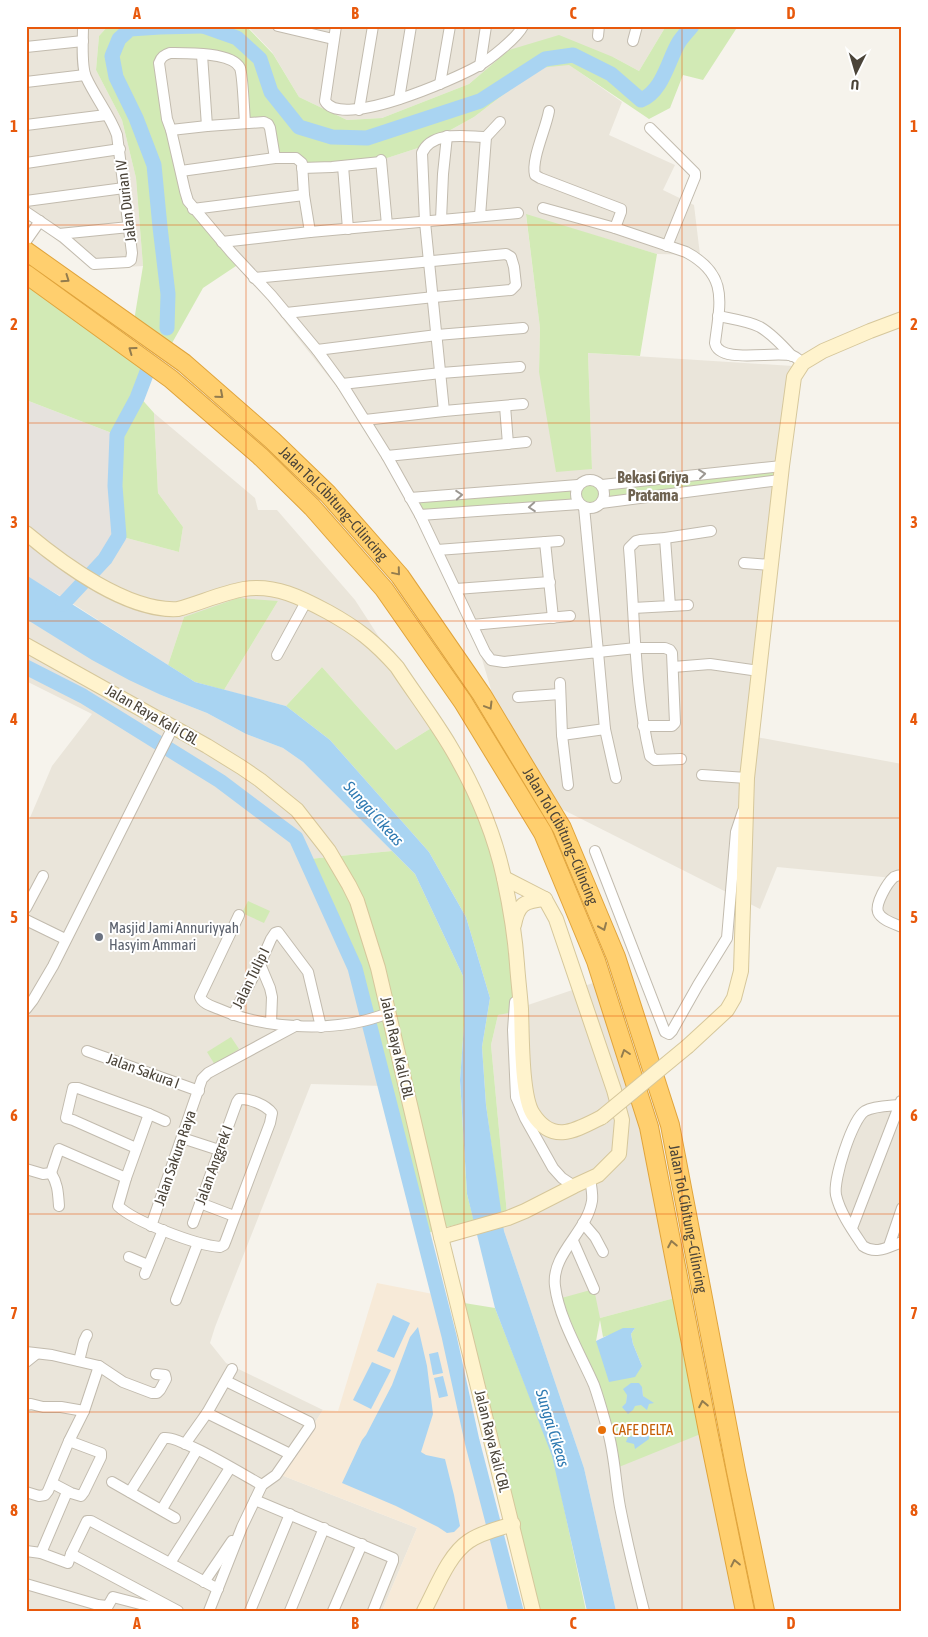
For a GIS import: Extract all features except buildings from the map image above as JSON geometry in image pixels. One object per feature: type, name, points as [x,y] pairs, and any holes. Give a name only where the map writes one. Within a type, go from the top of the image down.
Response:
[{"type":"highway","name":"Jalan Tol Cibitung–Cilincing","points":[[26,251],[184,364],[272,440],[328,494],[400,576],[482,695],[562,828],[616,957],[670,1125],[736,1472],[765,1611]]},
{"type":"highway","name":"Jalan Tol Cibitung–Cilincing","points":[[26,274],[171,379],[267,462],[312,507],[384,589],[463,702],[543,833],[596,961],[649,1127],[745,1611]]},
{"type":"street","name":"Jalan Durian IV","points":[[26,212],[59,234],[94,264],[128,262],[131,260],[132,253],[120,150],[113,124],[106,115],[85,75],[83,26]]},
{"type":"street","points":[[278,26],[301,29],[333,39]]},
{"type":"street","points":[[336,26],[325,101],[332,108],[359,110],[400,99],[480,66],[517,36],[523,26]]},
{"type":"street","points":[[359,110],[373,26]]},
{"type":"street","points":[[400,99],[411,26]]},
{"type":"street","points":[[440,84],[450,26]]},
{"type":"street","points":[[480,66],[486,26]]},
{"type":"street","points":[[633,41],[637,26]]},
{"type":"street","points":[[26,47],[83,41]]},
{"type":"street","points":[[245,122],[240,68],[230,60],[202,54],[170,53],[160,59],[162,92],[167,119],[185,191],[194,209],[272,296],[317,350],[342,384],[387,456],[420,515],[485,652],[491,660],[504,662],[636,648],[668,648],[672,653],[675,723],[672,726],[643,726]]},
{"type":"street","points":[[202,54],[207,126]]},
{"type":"street","points":[[26,82],[85,75]]},
{"type":"street","points":[[549,111],[536,155],[535,175],[621,208],[615,228]]},
{"type":"street","points":[[26,125],[106,115]]},
{"type":"street","points":[[171,130],[262,122],[268,124],[270,128],[275,158]]},
{"type":"street","points":[[480,216],[486,137],[500,122]]},
{"type":"street","points":[[650,128],[695,173],[667,246]]},
{"type":"street","points":[[444,411],[434,296],[425,222],[422,153],[428,145],[447,136],[486,137]]},
{"type":"street","points":[[441,220],[447,136]]},
{"type":"street","points":[[26,163],[120,150]]},
{"type":"street","points":[[181,171],[275,158],[296,158],[301,161],[310,232]]},
{"type":"street","points":[[302,168],[343,166],[381,161],[387,225]]},
{"type":"street","points":[[343,166],[348,229]]},
{"type":"street","points":[[26,201],[124,188]]},
{"type":"street","points":[[194,209],[304,195]]},
{"type":"street","points":[[543,208],[615,228],[694,256],[701,261],[715,278],[720,291],[715,343],[720,352],[734,355],[798,359],[823,351],[870,330],[902,319]]},
{"type":"street","points":[[222,242],[518,213]]},
{"type":"street","points":[[26,241],[40,222]]},
{"type":"street","points":[[59,234],[129,227]]},
{"type":"street","points":[[254,278],[508,254],[512,258],[516,285],[511,290],[434,296],[286,313]]},
{"type":"street","points":[[718,316],[761,328],[798,359]]},
{"type":"street","points":[[317,350],[437,335],[523,328]]},
{"type":"street","points":[[26,533],[68,566],[112,592],[148,605],[178,609],[245,589],[284,591],[307,600],[360,631],[397,668],[462,767],[493,838],[504,878],[513,929],[527,1100],[532,1112],[540,1123],[549,1129],[560,1133],[574,1131],[602,1117],[688,1046],[727,1010],[738,986],[741,971],[747,778],[780,480],[798,359]]},
{"type":"street","points":[[342,384],[440,373],[520,367]]},
{"type":"street","points":[[365,420],[522,404]]},
{"type":"street","points":[[506,406],[508,444]]},
{"type":"street","points":[[387,456],[526,442]]},
{"type":"street","points":[[616,778],[605,729],[582,506],[576,499],[578,485],[584,480],[592,479],[602,485],[782,466]]},
{"type":"street","points":[[420,515],[582,506],[594,508],[602,503],[780,480]]},
{"type":"street","points":[[410,498],[578,485]]},
{"type":"street","points":[[602,485],[605,494],[602,503]]},
{"type":"street","points":[[681,759],[655,760],[651,758],[643,726],[632,608],[629,548],[636,541],[711,531]]},
{"type":"street","points":[[665,538],[670,606]]},
{"type":"street","points":[[437,550],[559,541]]},
{"type":"street","points":[[545,542],[553,618]]},
{"type":"street","points":[[744,562],[771,565]]},
{"type":"street","points":[[456,589],[550,582]]},
{"type":"street","points":[[277,655],[307,600]]},
{"type":"street","points":[[632,608],[688,605]]},
{"type":"street","points":[[472,625],[570,616]]},
{"type":"street","name":"Jalan Raya Kali CBL","points":[[26,644],[225,756],[260,780],[297,810],[321,838],[350,885],[357,901],[378,968],[381,1015],[441,1236],[533,1611]]},
{"type":"street","points":[[673,667],[710,664],[759,671]]},
{"type":"street","points":[[560,683],[562,735],[568,785]]},
{"type":"street","points":[[518,697],[560,694]]},
{"type":"street","points":[[26,1009],[44,982],[173,727]]},
{"type":"street","points":[[562,735],[605,729]]},
{"type":"street","points":[[702,775],[747,778]]},
{"type":"street","points":[[595,851],[665,1032],[669,1034],[727,938],[736,832],[746,803]]},
{"type":"street","points":[[902,875],[894,878],[881,895],[877,905],[880,916],[902,927]]},
{"type":"street","points":[[26,908],[30,889],[42,876]]},
{"type":"street","points":[[441,1236],[506,1219],[525,1211],[598,1175],[619,1154],[622,1120],[614,1090],[556,919],[545,899],[504,878]]},
{"type":"street","points":[[513,929],[520,906],[531,900],[545,899]]},
{"type":"street","points":[[239,914],[200,997],[203,1002],[233,1015],[271,1023],[320,1027],[355,1022],[381,1015]]},
{"type":"street","points":[[27,921],[65,939]]},
{"type":"street","name":"Jalan Tulip I","points":[[233,1015],[260,964],[270,939],[278,932],[308,972],[320,1027]]},
{"type":"street","points":[[517,961],[513,1030],[516,1097],[553,1168],[562,1178],[574,1186]]},
{"type":"street","points":[[260,964],[272,997],[271,1023]]},
{"type":"street","name":"Jalan Sakura Raya","points":[[151,1226],[202,1080],[208,1074],[297,1025]]},
{"type":"street","name":"Jalan Sakura I","points":[[87,1051],[199,1091]]},
{"type":"street","points":[[136,1148],[66,1118],[74,1087],[165,1121]]},
{"type":"street","name":"Jalan Anggrek I","points":[[193,1223],[235,1106],[239,1099],[244,1099],[267,1107],[272,1116],[234,1216]]},
{"type":"street","points":[[900,1102],[870,1108],[858,1120],[853,1129],[840,1170],[836,1190],[843,1212],[863,1246],[868,1250],[878,1251],[902,1242]]},
{"type":"street","points":[[852,1228],[900,1102]]},
{"type":"street","points":[[149,1114],[118,1206],[126,1213],[151,1226],[198,1243],[220,1247],[224,1245],[234,1216],[200,1203]]},
{"type":"street","points":[[182,1138],[218,1150]]},
{"type":"street","points":[[59,1206],[57,1183],[51,1173],[59,1149],[126,1178]]},
{"type":"street","points":[[26,1169],[43,1174],[51,1173]]},
{"type":"street","points":[[590,1178],[592,1200],[583,1224],[558,1262],[554,1279],[560,1306],[570,1334],[594,1386],[607,1428],[614,1456],[620,1505],[644,1611]]},
{"type":"street","points":[[889,1246],[902,1208]]},
{"type":"street","points":[[583,1224],[595,1237],[603,1252]]},
{"type":"street","points":[[129,1257],[146,1269],[163,1230]]},
{"type":"street","points":[[573,1241],[594,1289]]},
{"type":"street","points":[[176,1300],[198,1243]]},
{"type":"street","points":[[79,1361],[87,1335]]},
{"type":"street","points":[[26,1362],[31,1353],[79,1361],[99,1366],[123,1382],[152,1393],[157,1393],[166,1379],[165,1375],[156,1374]]},
{"type":"street","points":[[26,1492],[39,1496],[45,1495],[52,1483],[84,1411],[99,1366]]},
{"type":"street","points":[[185,1444],[207,1413],[232,1369]]},
{"type":"street","points":[[209,1611],[242,1526],[262,1485],[276,1475],[310,1426],[308,1422],[226,1381]]},
{"type":"street","points":[[26,1405],[31,1404],[43,1408],[61,1407],[84,1411]]},
{"type":"street","points":[[207,1413],[290,1454]]},
{"type":"street","points":[[130,1492],[164,1438],[168,1437],[197,1450],[262,1485]]},
{"type":"street","points":[[52,1483],[67,1492],[81,1496],[101,1457],[101,1453],[69,1442]]},
{"type":"street","points":[[162,1509],[197,1450]]},
{"type":"street","points":[[170,1563],[230,1468]]},
{"type":"street","points":[[112,1482],[175,1518]]},
{"type":"street","points":[[41,1553],[67,1492]]},
{"type":"street","points":[[254,1500],[393,1558],[373,1611]]},
{"type":"street","points":[[250,1611],[290,1514]]},
{"type":"street","points":[[26,1551],[41,1553],[68,1563],[70,1554],[87,1521],[91,1521],[218,1589]]},
{"type":"street","points":[[424,1611],[459,1548],[484,1533],[513,1524]]},
{"type":"street","points":[[204,1582],[242,1526]]},
{"type":"street","points":[[290,1611],[324,1528]]},
{"type":"street","points":[[333,1611],[362,1544]]},
{"type":"street","points":[[70,1554],[178,1611]]},
{"type":"street","points":[[26,1584],[106,1608],[112,1597],[167,1611]]},
{"type":"shaded area","points":[[26,26],[108,26],[99,36],[96,70],[122,120],[136,178],[143,266],[92,269],[26,215]]},
{"type":"shaded area","points":[[247,26],[666,26],[639,71],[613,57],[509,50],[469,84],[382,118],[347,120],[299,97],[272,52]]},
{"type":"shaded area","points":[[163,55],[230,60],[264,122],[381,160],[418,148],[474,117],[538,68],[568,64],[622,102],[609,135],[675,165],[663,190],[694,205],[700,255],[657,254],[526,215],[540,328],[539,372],[592,469],[588,353],[793,366],[756,737],[902,764],[902,927],[878,911],[893,878],[777,867],[760,909],[520,788],[472,625],[368,426],[207,224],[185,191],[160,59]]},
{"type":"shaded area","points":[[26,400],[117,435],[115,485],[119,536],[103,560],[67,600],[26,576]]},
{"type":"shaded area","points":[[154,413],[255,498],[258,510],[277,510],[355,600],[436,725],[396,750],[322,667],[286,706],[224,690],[278,601],[184,617],[168,665],[67,600],[103,560],[119,536],[179,552],[183,527],[158,493]]},
{"type":"shaded area","points":[[26,619],[161,695],[207,713],[246,734],[283,748],[303,762],[392,851],[309,859],[340,919],[360,983],[385,1086],[311,1084],[210,1343],[226,1363],[323,1410],[281,1475],[417,1528],[382,1611],[26,1611],[26,827],[52,766],[92,714],[26,681]]},
{"type":"shaded area","points":[[602,980],[630,1068],[682,1296],[600,1318],[570,1334],[708,1431],[745,1611],[616,1611],[584,1468],[504,1231],[501,1216],[507,1214],[491,1045],[498,1015]]},
{"type":"shaded area","points":[[902,1100],[902,1242],[868,1250],[839,1202],[837,1178],[858,1120]]},
{"type":"shaded area","points":[[377,1283],[438,1295],[472,1441],[516,1611],[382,1611],[417,1528],[281,1475],[323,1410],[338,1411]]},
{"type":"green space","points":[[108,26],[246,26],[273,54],[299,97],[347,120],[382,118],[469,84],[509,50],[559,35],[613,57],[639,71],[666,26],[738,26],[703,80],[683,75],[670,108],[649,119],[569,65],[538,68],[474,117],[418,148],[381,160],[381,162],[302,163],[275,158],[270,128],[245,122],[240,69],[202,55],[160,59],[185,191],[239,264],[203,288],[167,352],[133,327],[143,266],[136,178],[122,120],[96,70],[99,36]]},
{"type":"green space","points":[[526,214],[657,254],[640,356],[588,353],[592,469],[556,472],[539,372],[540,328]]},
{"type":"green space","points":[[26,275],[150,364],[138,395],[154,413],[158,493],[183,527],[179,552],[119,536],[115,486],[117,435],[26,400]]},
{"type":"green space","points":[[782,466],[780,480],[594,508],[420,515],[410,498],[581,482],[588,479],[599,482]]},
{"type":"green space","points":[[238,598],[278,601],[224,690],[195,682],[168,665],[184,617]]},
{"type":"green space","points":[[322,667],[396,750],[436,725],[449,745],[503,876],[514,1012],[498,1015],[491,1045],[507,1214],[501,1216],[486,1105],[482,1047],[490,998],[466,917],[429,852],[330,740],[286,706]]},
{"type":"green space","points":[[392,851],[415,874],[463,976],[464,1025],[460,1081],[467,1194],[474,1221],[422,1235],[360,983],[340,919],[309,859]]},
{"type":"green space","points":[[248,901],[270,911],[264,923],[242,913]]},
{"type":"green space","points":[[231,1037],[239,1049],[215,1065],[207,1052]]},
{"type":"green space","points":[[594,1289],[600,1318],[682,1296],[708,1431],[619,1467],[558,1299]],"holes":[[[600,1320],[603,1337],[635,1328],[631,1334],[642,1366],[596,1341]],[[642,1387],[643,1396],[648,1400],[641,1405],[622,1407],[626,1404],[627,1395]]]},
{"type":"green space","points":[[458,1302],[495,1308],[553,1456],[586,1611],[531,1611]]},
{"type":"water","name":"Sungai Cikeas","points":[[26,575],[195,682],[286,706],[330,740],[429,852],[466,917],[490,998],[482,1047],[486,1105],[504,1231],[584,1468],[616,1611],[587,1611],[552,1456],[495,1308],[467,1194],[460,1080],[464,1025],[463,976],[415,874],[303,762],[283,748],[246,734],[207,713],[129,680],[92,660],[26,619]]},
{"type":"water","points":[[393,1315],[410,1323],[394,1358],[377,1351]]},
{"type":"water","points":[[418,1327],[427,1366],[433,1414],[421,1452],[445,1459],[460,1526],[454,1532],[447,1533],[396,1506],[342,1483],[362,1440],[392,1385],[410,1337]]},
{"type":"water","points":[[623,1328],[635,1328],[631,1334],[642,1366],[635,1377],[609,1382],[596,1341]]},
{"type":"water","points":[[438,1352],[443,1373],[433,1375],[429,1354]]},
{"type":"water","points":[[372,1362],[391,1370],[371,1409],[353,1400]]},
{"type":"water","points":[[443,1376],[448,1396],[439,1398],[434,1378]]},
{"type":"water","points":[[631,1383],[639,1383],[642,1387],[643,1396],[654,1403],[649,1404],[647,1410],[641,1405],[635,1406],[628,1414],[622,1407],[626,1403],[627,1395],[623,1389]]},
{"type":"water","points":[[643,1434],[649,1435],[649,1439],[635,1449],[634,1444],[626,1442],[628,1437]]},
{"type":"waterway","points":[[167,328],[168,294],[154,165],[136,118],[116,77],[112,56],[119,39],[130,29],[202,26]]},
{"type":"waterway","points":[[203,26],[237,38],[260,59],[271,92],[299,127],[332,137],[367,138],[480,101],[545,59],[573,55],[611,74],[641,100],[655,90],[679,42],[692,26]]},
{"type":"waterway","points":[[63,604],[105,559],[119,536],[115,486],[117,435],[137,398],[150,364]]},
{"type":"waterway","points":[[26,667],[83,696],[220,781],[296,838],[355,968],[449,1336],[472,1441],[516,1611]]},
{"type":"place","name":"Masjid Jami Annuriyyah Hasyim Ammari","points":[[99,937]]},
{"type":"place","name":"CAFE DELTA","points":[[602,1430]]},
{"type":"district","name":"Bekasi Griya Pratama","points":[[653,486]]}]
